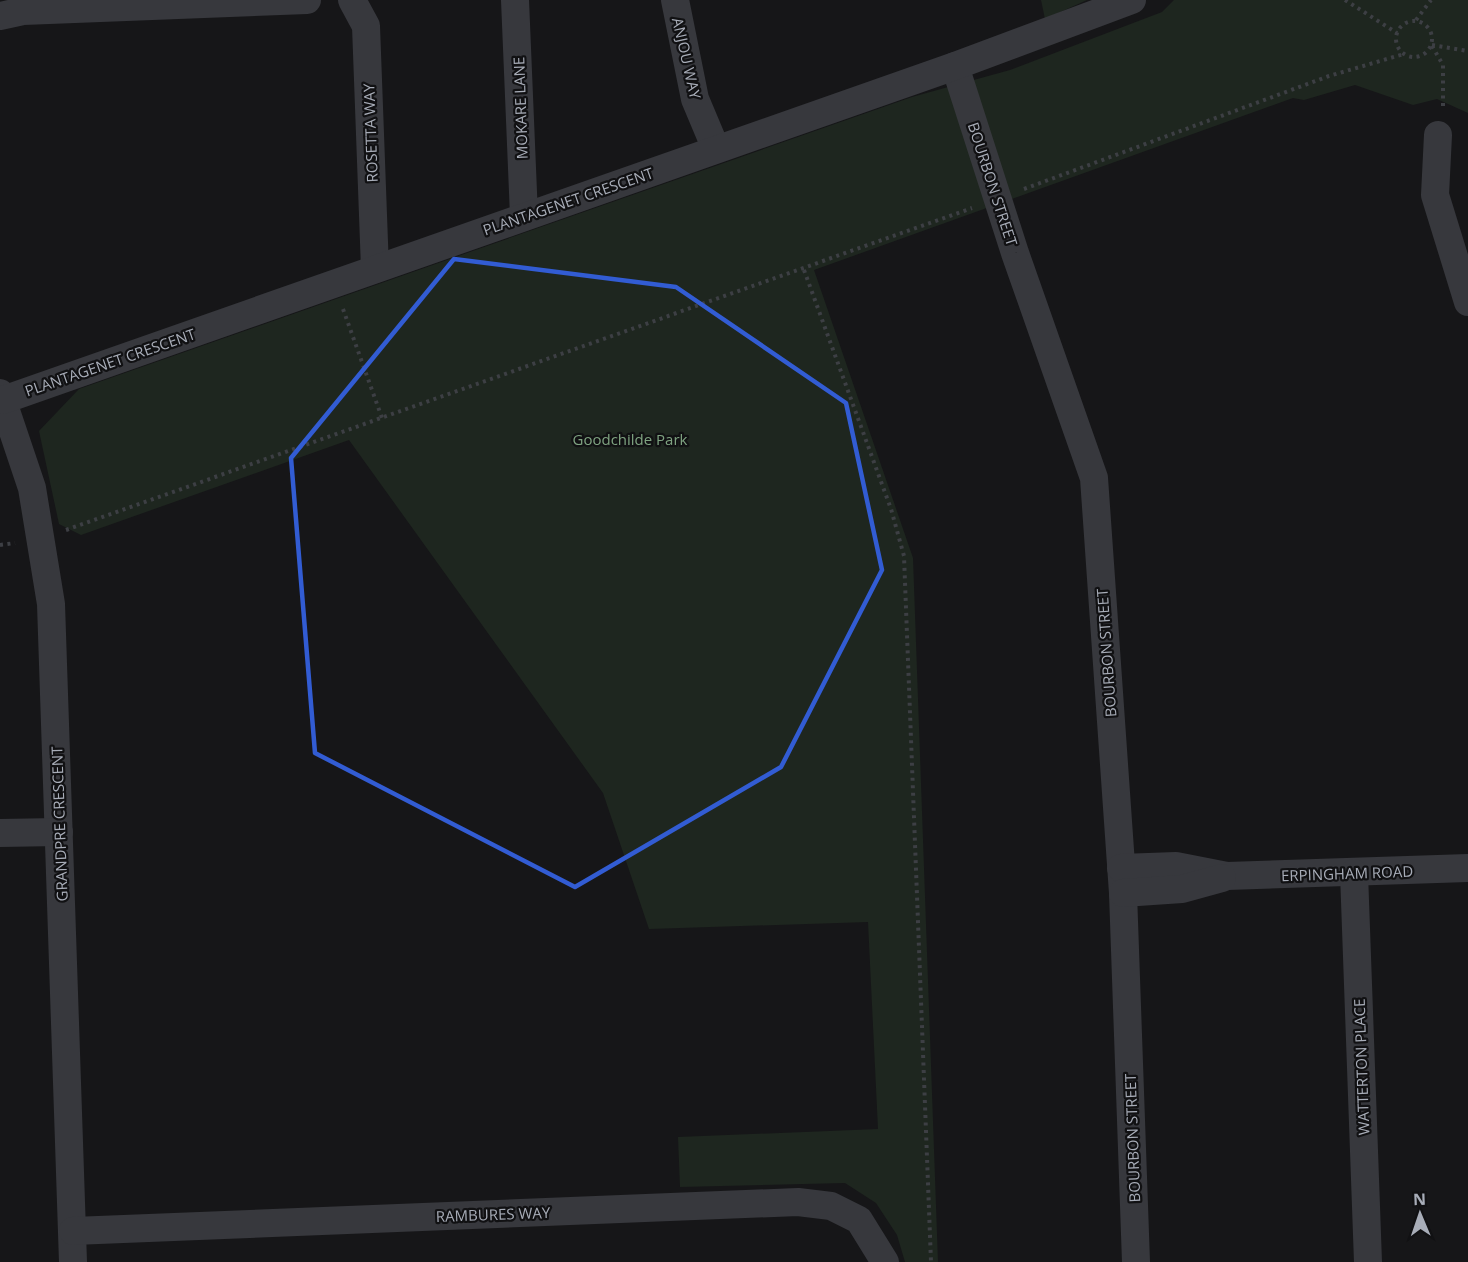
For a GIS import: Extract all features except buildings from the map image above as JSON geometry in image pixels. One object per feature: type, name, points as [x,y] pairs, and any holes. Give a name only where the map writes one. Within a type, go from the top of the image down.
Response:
[{"type":"street","points":[[0,16],[23,11],[307,0]]},
{"type":"street","name":"ROSETTA WAY","points":[[352,0],[366,26],[375,269]]},
{"type":"street","name":"MOKARE LANE","points":[[515,0],[524,216]]},
{"type":"street","name":"ANJOU WAY","points":[[675,0],[695,99],[716,149]]},
{"type":"street","name":"PLANTAGENET CRESCENT","points":[[2,396],[375,269],[955,66],[1132,0]]},
{"type":"street","name":"BOURBON STREET","points":[[955,66],[1015,253],[1094,478],[1122,880],[1136,1262]]},
{"type":"street","points":[[1438,135],[1435,195],[1468,302]]},
{"type":"street","name":"GRANDPRE CRESCENT","points":[[2,396],[32,488],[51,604],[73,1262]]},
{"type":"street","points":[[0,833],[59,832]]},
{"type":"street","name":"ERPINGHAM ROAD","points":[[1122,880],[1182,889],[1227,876],[1468,868]]},
{"type":"street","name":"WATTERTON PLACE","points":[[1354,873],[1368,1262]]},
{"type":"street","name":"RAMBURES WAY","points":[[73,1232],[798,1202],[831,1206],[859,1220],[885,1262]]},
{"type":"path","points":[[1345,0],[1397,33]]},
{"type":"path","points":[[1404,54],[1397,45],[1397,33],[1404,23],[1416,20],[1431,0]]},
{"type":"path","points":[[1416,20],[1430,29],[1432,45],[1443,65],[1445,100],[1438,135]]},
{"type":"path","points":[[1432,45],[1468,51]]},
{"type":"path","points":[[56,534],[804,270],[1329,76],[1404,54],[1420,56],[1432,45]]},
{"type":"path","points":[[804,270],[891,509],[904,556],[931,1262]]},
{"type":"path","points":[[333,283],[382,418]]},
{"type":"highlighted area","points":[[454,259],[676,287],[846,403],[882,570],[781,767],[575,887],[315,753],[291,458]]},
{"type":"green space","points":[[1041,0],[1087,0],[1045,19]]},
{"type":"green space","name":"Goodchilde Park","points":[[1174,0],[1468,0],[1468,113],[1437,99],[1413,105],[1355,85],[1304,100],[1293,98],[814,270],[913,558],[938,1262],[905,1262],[897,1235],[876,1203],[845,1183],[680,1187],[678,1137],[878,1129],[868,922],[649,929],[603,793],[349,440],[81,535],[59,524],[39,431],[79,389],[912,97],[1010,70],[1162,12]]}]
